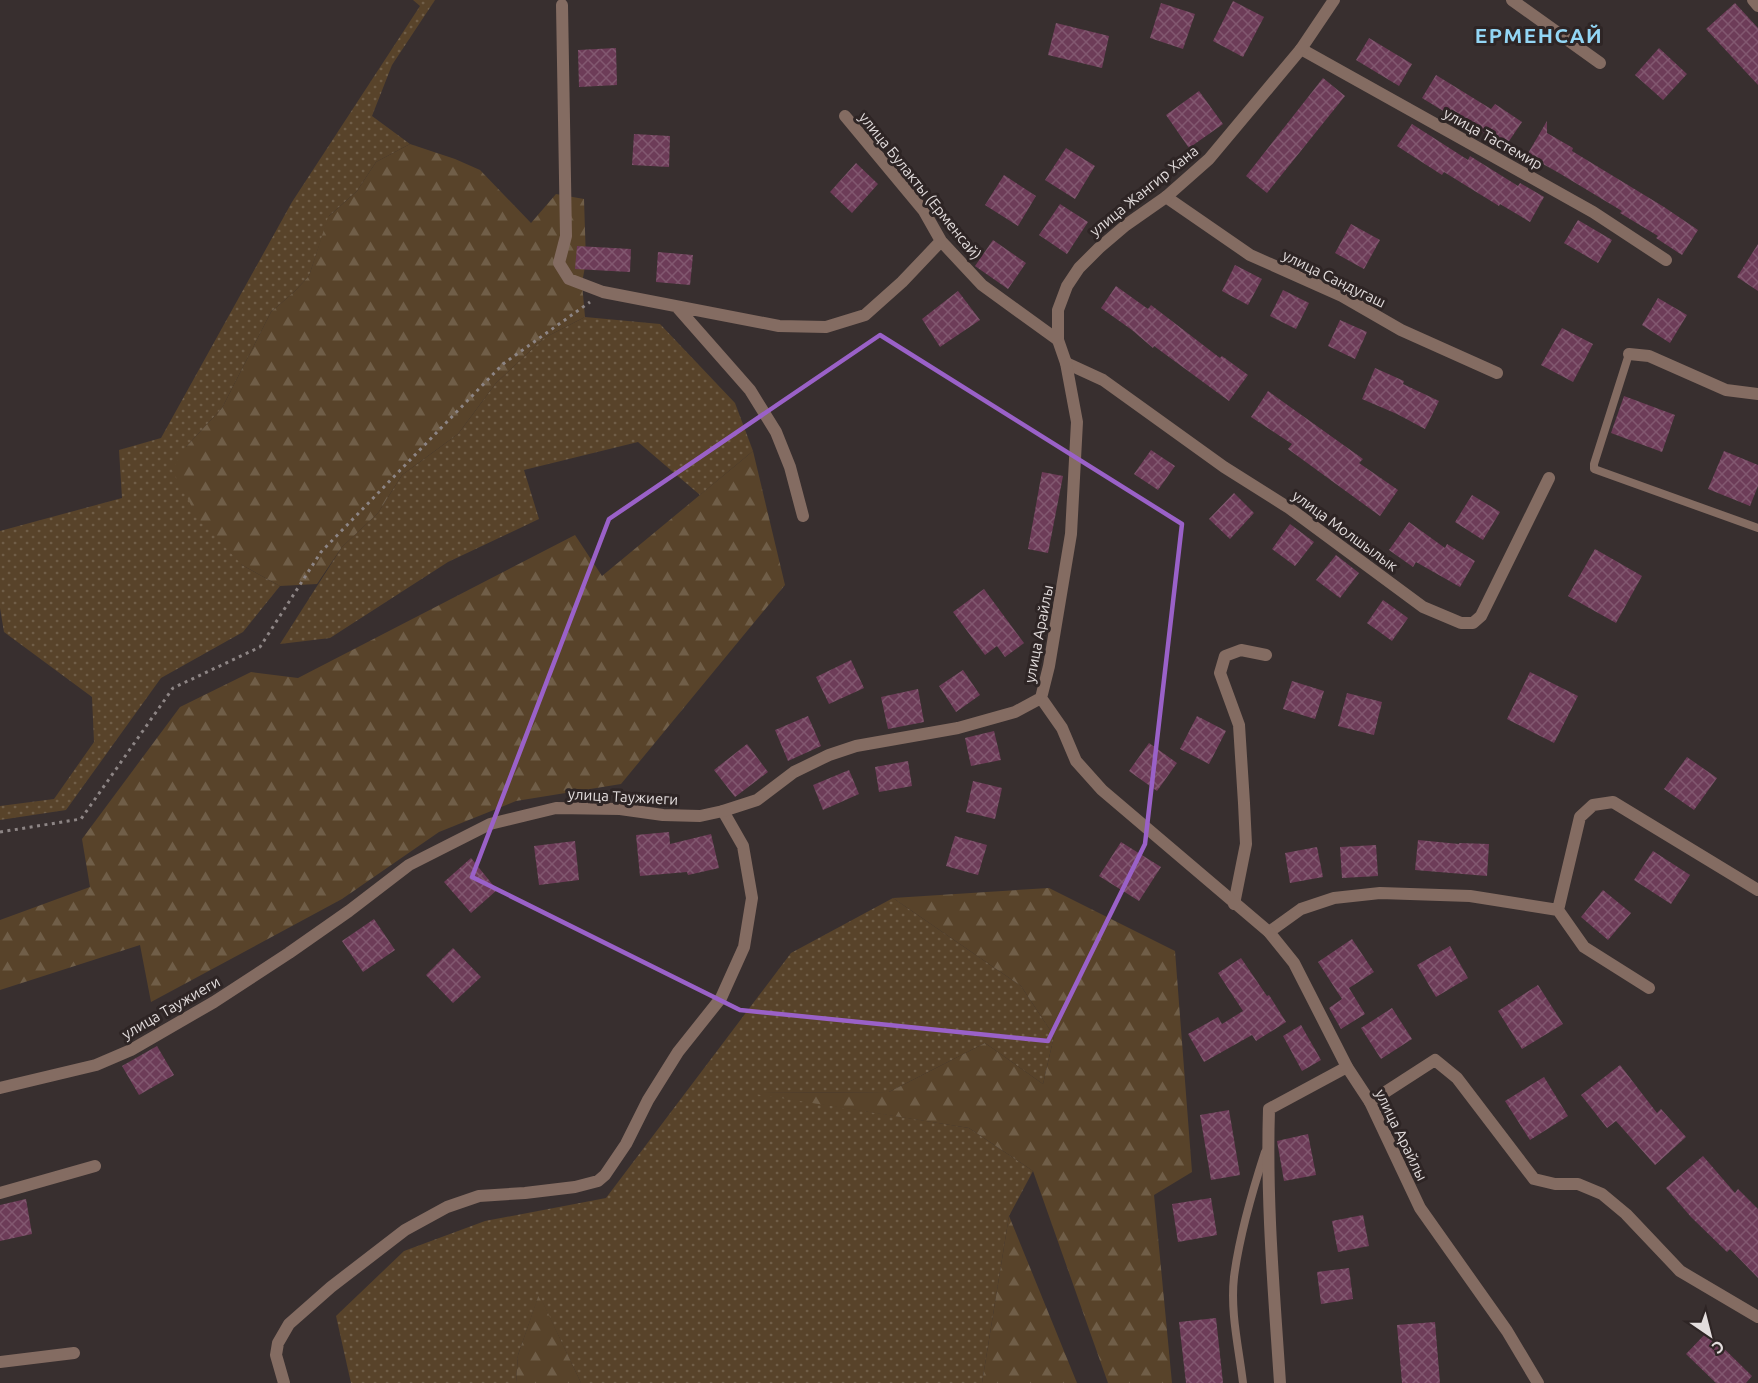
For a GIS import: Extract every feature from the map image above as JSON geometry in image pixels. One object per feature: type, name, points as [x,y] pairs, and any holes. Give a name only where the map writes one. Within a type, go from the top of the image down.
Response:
[{"type":"street","name":"улица Жангир Хана","points":[[1066,363],[1058,340],[1058,310],[1067,286],[1079,268],[1099,248],[1166,197],[1209,159],[1301,50],[1334,0]]},
{"type":"street","points":[[1512,0],[1600,63]]},
{"type":"street","points":[[1753,0],[1758,6]]},
{"type":"street","points":[[562,5],[566,236],[559,263],[569,279],[603,292],[677,307],[779,326],[826,327],[865,315],[902,282],[941,241]]},
{"type":"street","name":"улица Тастемир","points":[[1301,50],[1593,212],[1666,260]]},
{"type":"street","name":"улица Булакты (Ерменсай)","points":[[845,116],[924,211],[941,241],[982,285],[1058,340]]},
{"type":"street","name":"улица Сандугаш","points":[[1166,197],[1250,255],[1342,296],[1401,330],[1497,373]]},
{"type":"street","points":[[677,307],[750,390],[776,432],[803,516]]},
{"type":"street","points":[[1629,354],[1649,356],[1726,390],[1758,394]]},
{"type":"street","name":"улица Молшылык","points":[[1066,363],[1103,380],[1224,467],[1289,508],[1424,607],[1461,623],[1473,623],[1481,616],[1549,478]]},
{"type":"street","name":"улица Арайлы","points":[[1066,363],[1077,422],[1071,534],[1049,666],[1041,698],[1062,728],[1076,761],[1102,790],[1269,932],[1294,963],[1347,1067],[1370,1102],[1420,1208],[1507,1331],[1538,1383]]},
{"type":"street","points":[[1234,904],[1246,844],[1243,778],[1239,725],[1220,673],[1225,656],[1241,650],[1266,655]]},
{"type":"street","name":"улица Таужиеги","points":[[0,1088],[96,1065],[131,1050],[214,1002],[289,953],[409,866],[490,824],[556,808],[620,809],[663,815],[700,816],[723,811],[757,800],[794,772],[829,755],[856,746],[958,728],[1015,712],[1041,698]]},
{"type":"street","points":[[1558,910],[1580,817],[1593,805],[1613,802],[1758,890]]},
{"type":"street","points":[[285,1383],[276,1355],[282,1333],[289,1324],[331,1287],[405,1230],[447,1207],[479,1196],[575,1187],[598,1181],[605,1175],[626,1144],[648,1100],[678,1052],[721,998],[744,948],[752,898],[743,846],[723,811]]},
{"type":"street","points":[[1269,932],[1301,909],[1334,898],[1380,893],[1470,896],[1558,910],[1584,947],[1649,988]]},
{"type":"street","points":[[1370,1102],[1435,1060],[1457,1078],[1534,1179],[1555,1184],[1578,1184],[1602,1194],[1626,1214],[1680,1271],[1758,1317]]},
{"type":"street","points":[[1280,1383],[1271,1252],[1269,1109],[1347,1067]]},
{"type":"street","points":[[0,1193],[95,1166]]},
{"type":"street","points":[[0,1362],[74,1353]]},
{"type":"lane","points":[[1629,354],[1594,469],[1758,528]]},
{"type":"lane","points":[[1243,1383],[1234,1312],[1234,1278],[1242,1236],[1268,1144]]},
{"type":"path","points":[[0,832],[81,819],[173,688],[260,647],[321,552],[486,381],[503,364],[603,292]]},
{"type":"highlighted area","points":[[880,335],[1182,524],[1145,844],[1048,1041],[740,1010],[472,877],[609,519]]},
{"type":"green space","points":[[413,0],[435,0],[392,65],[372,116],[410,144],[376,162],[357,191],[329,216],[309,276],[271,312],[222,408],[186,447],[242,565],[280,586],[243,632],[161,678],[66,810],[0,820],[0,806],[54,799],[94,742],[92,697],[4,632],[0,608],[0,531],[122,498],[119,450],[161,438],[292,202],[420,6]]},
{"type":"green space","points":[[410,144],[480,170],[531,223],[556,194],[584,199],[586,261],[582,283],[585,317],[544,338],[496,383],[458,434],[402,475],[378,513],[342,547],[317,584],[280,586],[242,565],[198,518],[172,470],[186,447],[222,408],[271,312],[309,276],[328,217],[357,191],[376,162]]},
{"type":"green space","points":[[585,317],[660,324],[735,403],[753,451],[700,495],[638,442],[524,470],[539,519],[448,562],[330,638],[280,644],[342,547],[378,513],[402,475],[458,434],[496,383],[544,338]]},
{"type":"green space","points":[[753,451],[785,585],[621,784],[516,801],[439,832],[342,899],[151,1002],[140,945],[0,990],[0,920],[90,887],[82,839],[180,707],[251,672],[298,678],[575,535],[602,576]]},
{"type":"green space","points":[[1049,888],[1175,951],[1192,1172],[1154,1195],[1172,1383],[1108,1383],[1033,1171],[969,1128],[749,1093],[889,1092],[985,1043],[1043,1084],[1054,1036],[1021,986],[893,898]]},
{"type":"green space","points":[[893,898],[1021,986],[1054,1036],[1043,1084],[985,1043],[889,1092],[754,1093],[969,1128],[1033,1171],[1009,1216],[982,1383],[581,1383],[539,1295],[518,1355],[516,1383],[351,1383],[336,1316],[404,1251],[485,1221],[606,1198],[791,953]]},
{"type":"green space","points":[[1009,1216],[1077,1383],[982,1383]]},
{"type":"green space","points":[[539,1294],[581,1383],[516,1383],[518,1355]]},
{"type":"building","points":[[1233,1],[1264,17],[1243,57],[1213,41]]},
{"type":"building","points":[[1161,3],[1195,14],[1183,49],[1150,38]]},
{"type":"building","points":[[1735,3],[1758,28],[1758,85],[1706,29]]},
{"type":"building","points":[[1056,23],[1109,36],[1102,68],[1048,55]]},
{"type":"building","points":[[1369,38],[1412,64],[1399,86],[1356,60]]},
{"type":"building","points":[[616,48],[617,85],[579,87],[578,50]]},
{"type":"building","points":[[1659,48],[1687,74],[1663,100],[1635,75]]},
{"type":"building","points":[[1436,75],[1491,109],[1495,104],[1522,122],[1505,147],[1465,120],[1463,123],[1422,98]]},
{"type":"building","points":[[1323,78],[1345,96],[1267,193],[1246,176]]},
{"type":"building","points":[[1199,91],[1223,124],[1189,148],[1166,115]]},
{"type":"building","points":[[1547,121],[1547,133],[1698,230],[1682,255],[1656,238],[1658,236],[1620,213],[1622,211],[1527,155]]},
{"type":"building","points":[[1412,124],[1468,160],[1470,156],[1518,186],[1520,183],[1544,197],[1530,222],[1444,172],[1442,175],[1397,146]]},
{"type":"building","points":[[634,134],[670,136],[669,167],[632,165]]},
{"type":"building","points":[[1066,148],[1095,166],[1075,199],[1045,180]]},
{"type":"building","points":[[856,163],[878,184],[852,213],[830,192]]},
{"type":"building","points":[[1004,175],[1036,196],[1018,226],[985,205]]},
{"type":"building","points":[[1060,204],[1088,222],[1067,254],[1039,235]]},
{"type":"building","points":[[1578,220],[1612,240],[1598,263],[1564,243]]},
{"type":"building","points":[[1351,224],[1380,240],[1364,269],[1335,253]]},
{"type":"building","points":[[993,240],[1026,263],[1008,289],[975,266]]},
{"type":"building","points":[[1758,244],[1758,291],[1737,277]]},
{"type":"building","points":[[577,246],[631,249],[630,272],[575,269]]},
{"type":"building","points":[[658,252],[693,255],[690,285],[656,282]]},
{"type":"building","points":[[1235,265],[1262,279],[1248,305],[1222,291]]},
{"type":"building","points":[[1116,286],[1148,309],[1151,305],[1220,358],[1222,356],[1248,375],[1229,401],[1101,308]]},
{"type":"building","points":[[1283,290],[1309,303],[1296,329],[1270,316]]},
{"type":"building","points":[[958,291],[980,320],[940,347],[922,319]]},
{"type":"building","points":[[1658,298],[1687,315],[1670,343],[1642,325]]},
{"type":"building","points":[[1340,320],[1367,332],[1355,359],[1328,346]]},
{"type":"building","points":[[1562,328],[1593,344],[1573,382],[1541,365]]},
{"type":"building","points":[[1375,368],[1439,401],[1425,429],[1362,399]]},
{"type":"building","points":[[1268,391],[1363,459],[1359,463],[1398,490],[1380,516],[1288,449],[1292,444],[1251,417]]},
{"type":"building","points":[[1624,396],[1675,415],[1662,452],[1611,433]]},
{"type":"building","points":[[1151,450],[1175,466],[1158,490],[1134,474]]},
{"type":"building","points":[[1724,451],[1758,465],[1758,486],[1750,506],[1708,489]]},
{"type":"building","points":[[1042,472],[1063,476],[1048,553],[1028,549]]},
{"type":"building","points":[[1234,493],[1254,513],[1230,539],[1209,519]]},
{"type":"building","points":[[1472,495],[1500,512],[1483,540],[1455,522]]},
{"type":"building","points":[[1409,522],[1445,548],[1447,544],[1475,561],[1460,587],[1416,562],[1413,567],[1389,550]]},
{"type":"building","points":[[1290,524],[1314,542],[1295,566],[1272,549]]},
{"type":"building","points":[[1595,549],[1642,576],[1616,623],[1568,596]]},
{"type":"building","points":[[1336,555],[1359,573],[1340,598],[1316,580]]},
{"type":"building","points":[[984,589],[1024,643],[1005,657],[997,646],[985,655],[953,612]]},
{"type":"building","points":[[1383,600],[1408,618],[1392,641],[1367,623]]},
{"type":"building","points":[[851,660],[864,688],[829,704],[816,677]]},
{"type":"building","points":[[963,670],[980,695],[956,712],[939,686]]},
{"type":"building","points":[[1530,672],[1578,696],[1554,743],[1507,719]]},
{"type":"building","points":[[1292,681],[1324,691],[1315,719],[1283,709]]},
{"type":"building","points":[[918,689],[924,722],[888,729],[881,697]]},
{"type":"building","points":[[1347,693],[1382,702],[1374,735],[1338,726]]},
{"type":"building","points":[[808,716],[821,746],[788,761],[775,730]]},
{"type":"building","points":[[1197,716],[1226,731],[1209,764],[1180,749]]},
{"type":"building","points":[[994,731],[1001,760],[971,766],[965,738]]},
{"type":"building","points":[[1149,743],[1177,763],[1157,791],[1129,771]]},
{"type":"building","points":[[747,744],[768,772],[735,797],[714,770]]},
{"type":"building","points":[[1687,757],[1717,778],[1694,810],[1664,789]]},
{"type":"building","points":[[908,761],[912,786],[879,792],[875,767]]},
{"type":"building","points":[[849,770],[859,794],[823,810],[813,785]]},
{"type":"building","points":[[973,781],[1002,788],[995,819],[966,812]]},
{"type":"building","points":[[669,832],[670,844],[711,834],[719,868],[688,875],[687,872],[640,876],[636,835]]},
{"type":"building","points":[[955,836],[987,845],[978,875],[946,866]]},
{"type":"building","points":[[1418,840],[1489,844],[1487,876],[1415,870]]},
{"type":"building","points":[[575,841],[579,880],[539,885],[534,846]]},
{"type":"building","points":[[1121,842],[1161,867],[1139,901],[1099,876]]},
{"type":"building","points":[[1376,845],[1378,876],[1342,878],[1340,847]]},
{"type":"building","points":[[1317,847],[1323,877],[1290,883],[1285,853]]},
{"type":"building","points":[[1653,851],[1690,875],[1671,904],[1634,880]]},
{"type":"building","points":[[471,858],[497,890],[471,913],[444,882]]},
{"type":"building","points":[[1603,890],[1631,913],[1608,940],[1581,917]]},
{"type":"building","points":[[374,919],[395,950],[363,972],[342,941]]},
{"type":"building","points":[[1352,939],[1374,972],[1349,988],[1365,1014],[1341,1029],[1329,1008],[1342,999],[1318,962]]},
{"type":"building","points":[[1450,946],[1468,978],[1436,997],[1417,965]]},
{"type":"building","points":[[453,948],[481,977],[453,1003],[426,975]]},
{"type":"building","points":[[1241,958],[1286,1022],[1256,1041],[1252,1035],[1204,1062],[1188,1034],[1218,1017],[1222,1024],[1243,1011],[1218,973]]},
{"type":"building","points":[[1538,985],[1563,1024],[1522,1049],[1498,1011]]},
{"type":"building","points":[[1392,1008],[1412,1039],[1381,1059],[1361,1028]]},
{"type":"building","points":[[1301,1025],[1321,1060],[1302,1071],[1283,1036]]},
{"type":"building","points":[[157,1046],[174,1075],[139,1095],[122,1066]]},
{"type":"building","points":[[1620,1065],[1657,1113],[1661,1109],[1686,1137],[1655,1165],[1616,1121],[1607,1128],[1581,1095]]},
{"type":"building","points":[[1544,1077],[1568,1116],[1530,1140],[1505,1101]]},
{"type":"building","points":[[1229,1110],[1240,1175],[1211,1180],[1200,1115]]},
{"type":"building","points":[[1308,1134],[1316,1175],[1284,1181],[1277,1141]]},
{"type":"building","points":[[1703,1156],[1735,1193],[1738,1189],[1758,1209],[1758,1278],[1730,1249],[1727,1252],[1691,1217],[1666,1188]]},
{"type":"building","points":[[1211,1198],[1217,1235],[1178,1242],[1172,1204]]},
{"type":"building","points":[[26,1199],[32,1234],[0,1241],[0,1205]]},
{"type":"building","points":[[1363,1215],[1369,1246],[1338,1252],[1332,1221]]},
{"type":"building","points":[[1349,1268],[1353,1299],[1321,1304],[1317,1272]]},
{"type":"building","points":[[1216,1318],[1223,1383],[1186,1383],[1179,1322]]},
{"type":"building","points":[[1435,1322],[1440,1383],[1402,1383],[1397,1325]]},
{"type":"building","points":[[1707,1332],[1752,1376],[1746,1383],[1716,1383],[1686,1354]]},
{"type":"district","name":"ЕРМЕНСАЙ","points":[[1539,36]]}]
